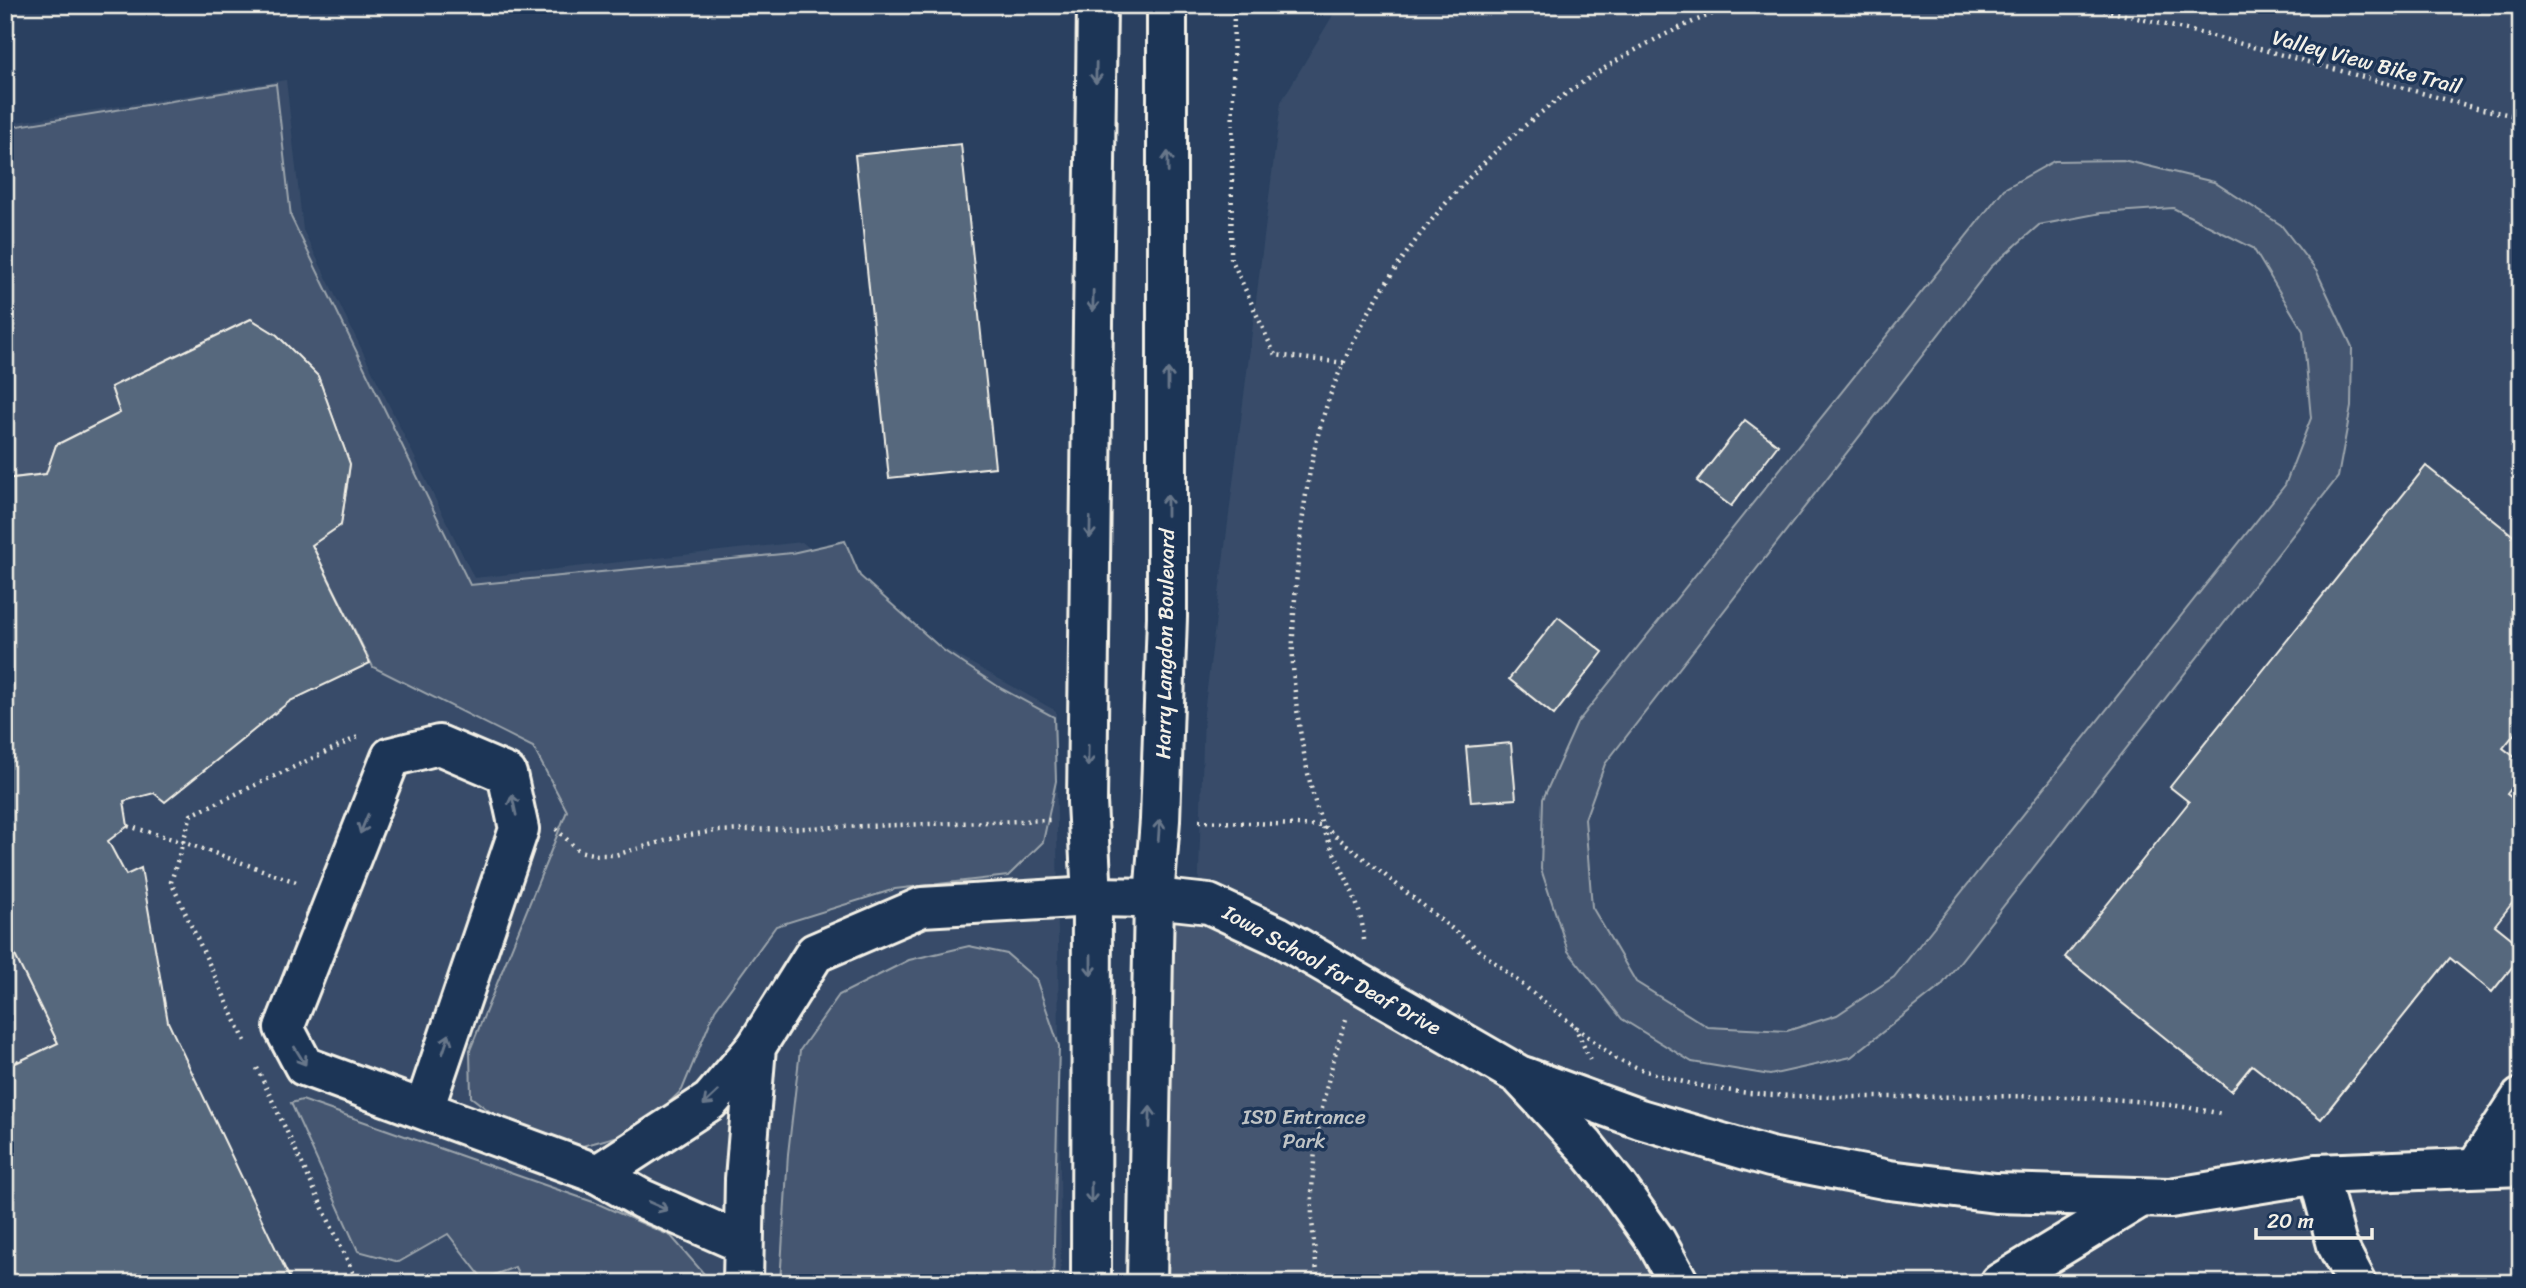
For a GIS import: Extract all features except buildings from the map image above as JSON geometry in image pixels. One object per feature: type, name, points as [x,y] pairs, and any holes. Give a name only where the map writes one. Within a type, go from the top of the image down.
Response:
[{"type":"main road","points":[[1091,1283],[1092,897],[1087,819],[1097,5]]},
{"type":"main road","name":"Harry Langdon Boulevard","points":[[1147,1283],[1154,898],[1160,820],[1167,617],[1167,5]]},
{"type":"main road","points":[[424,1109],[519,830],[507,774],[439,745],[391,757],[284,1028],[304,1066],[598,1174],[642,1199],[742,1243]]},
{"type":"main road","name":"Iowa School for Deaf Drive","points":[[598,1174],[710,1101],[756,1047],[815,953],[922,907],[1092,897],[1154,898],[1209,904],[1278,936],[1520,1075],[1640,1119],[1770,1157],[1889,1180],[1996,1193],[2170,1198],[2318,1174],[2521,1166]]},
{"type":"main road","points":[[743,1283],[742,1243],[756,1047]]},
{"type":"main road","name":"Iowa School for Deaf Drive","points":[[1520,1075],[1585,1146],[1617,1186],[1656,1241],[1679,1283]]},
{"type":"main road","points":[[2476,1167],[2521,1098]]},
{"type":"main road","points":[[2318,1174],[2337,1245],[2357,1283]]},
{"type":"main road","name":"Iowa School for Deaf Drive","points":[[2000,1283],[2140,1198]]},
{"type":"path","points":[[1234,5],[1231,258],[1275,355],[1345,363]]},
{"type":"path","points":[[1318,1283],[1312,1216],[1322,1102],[1359,982],[1364,943],[1363,920],[1323,826],[1302,744],[1294,680],[1293,614],[1301,524],[1312,461],[1331,394],[1384,285],[1427,226],[1491,156],[1599,71],[1647,44],[1736,5]]},
{"type":"path","name":"Valley View Bike Trail","points":[[2084,5],[2216,37],[2477,108],[2521,117]]},
{"type":"path","points":[[247,1045],[171,882],[191,815],[367,733]]},
{"type":"path","points":[[555,827],[579,851],[615,855],[682,836],[716,831],[1087,819]]},
{"type":"path","points":[[1160,820],[1323,826],[1616,1059],[1652,1075],[1744,1093],[1937,1098],[2039,1095],[2188,1106],[2222,1114]]},
{"type":"path","points":[[128,826],[183,842],[336,897]]},
{"type":"path","points":[[5,1052],[18,1062]]},
{"type":"path","points":[[253,1057],[358,1283]]},
{"type":"shaded area","points":[[1339,5],[2521,5],[2521,1283],[1186,1283],[1204,713],[1281,102]]},
{"type":"shaded area","points":[[286,80],[303,230],[474,578],[802,542],[905,626],[1056,711],[1061,1283],[5,1283],[5,124]]},
{"type":"green space","points":[[276,84],[291,217],[470,585],[792,553],[845,541],[860,576],[943,650],[1002,689],[1054,717],[1056,781],[1043,842],[1008,876],[895,889],[776,926],[715,1010],[682,1090],[640,1130],[579,1147],[518,1133],[471,1097],[470,1050],[567,811],[533,747],[373,667],[312,545],[341,525],[350,464],[318,376],[277,335],[251,319],[111,387],[120,413],[56,445],[46,474],[5,479],[5,128]]},
{"type":"green space","points":[[2123,160],[2214,182],[2281,225],[2317,272],[2352,347],[2351,407],[2338,477],[1941,986],[1851,1057],[1770,1075],[1692,1062],[1622,1019],[1568,951],[1541,869],[1543,799],[1577,723],[2004,189],[2054,161]],"holes":[[[2173,208],[2253,248],[2303,331],[2311,418],[2285,485],[1894,977],[1837,1015],[1787,1031],[1708,1027],[1636,982],[1592,907],[1585,819],[1605,764],[1991,267],[2039,225],[2101,213]]]},
{"type":"green space","name":"ISD Entrance Park","points":[[1154,898],[1209,904],[1519,1075],[1679,1283],[1147,1283]]},
{"type":"green space","points":[[5,935],[58,1043],[5,1068]]},
{"type":"green space","points":[[969,946],[1007,954],[1036,979],[1059,1046],[1053,1283],[780,1283],[788,1154],[800,1050],[839,995],[909,960]]},
{"type":"green space","points":[[302,1100],[596,1203],[671,1236],[705,1275],[707,1283],[523,1283],[515,1267],[483,1279],[448,1234],[399,1262],[358,1251],[291,1103]]}]
